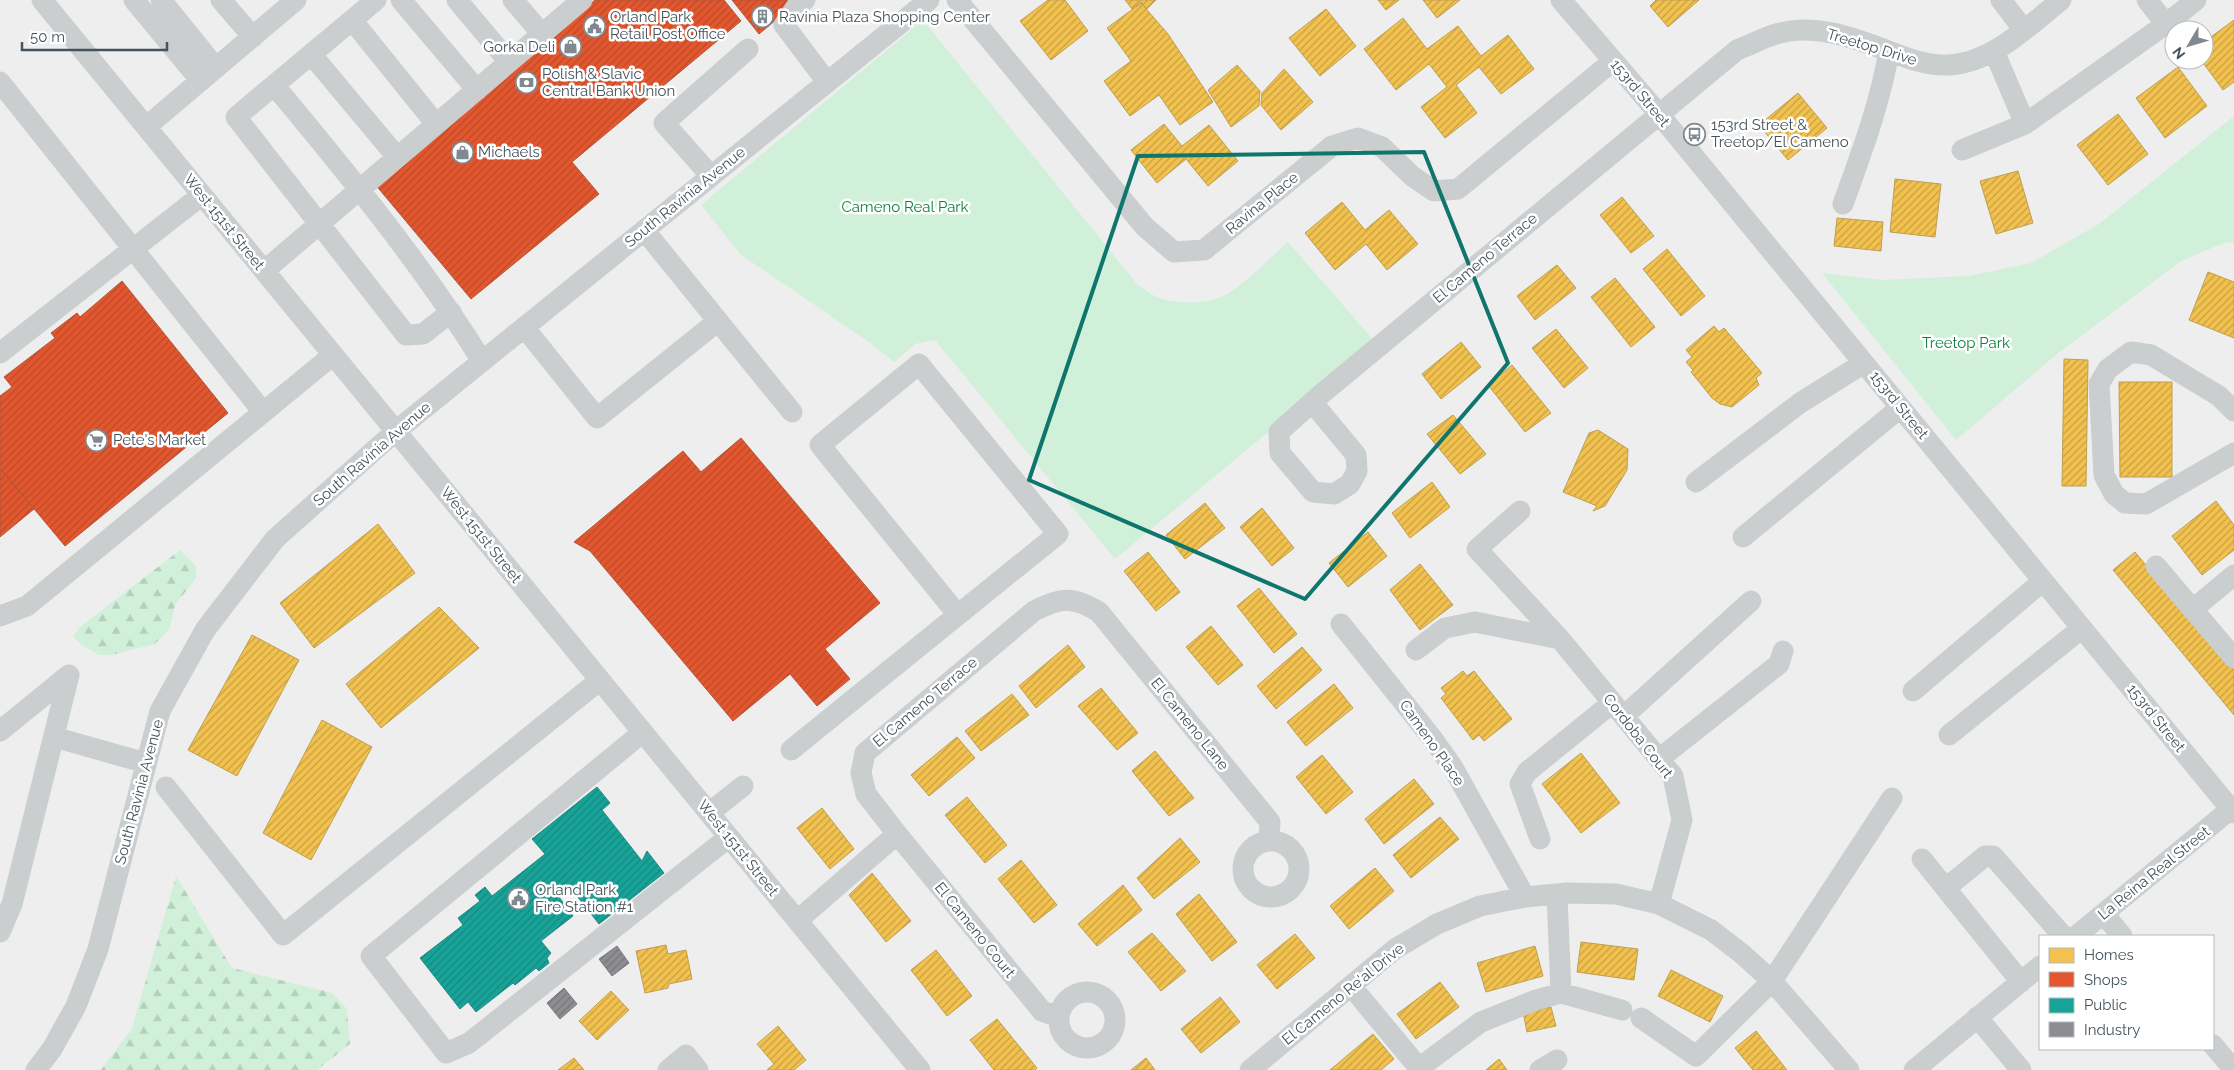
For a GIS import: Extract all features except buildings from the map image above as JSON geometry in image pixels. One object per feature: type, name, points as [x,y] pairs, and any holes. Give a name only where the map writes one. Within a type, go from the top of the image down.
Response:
[{"type":"street","name":"West 151st Street","points":[[42,0],[920,1070]]},
{"type":"street","points":[[134,0],[209,74]]},
{"type":"street","points":[[161,0],[209,74]]},
{"type":"street","points":[[221,0],[253,37]]},
{"type":"street","points":[[146,127],[296,0]]},
{"type":"street","points":[[376,0],[236,117],[406,334],[423,334],[451,312]]},
{"type":"street","points":[[401,0],[477,90]]},
{"type":"street","points":[[457,0],[509,62]]},
{"type":"street","points":[[513,0],[542,34]]},
{"type":"street","points":[[804,0],[784,25],[827,82]]},
{"type":"street","name":"South Ravinia Avenue","points":[[36,1070],[52,1049],[76,1006],[98,949],[160,710],[205,630],[275,539],[396,431],[929,0]]},
{"type":"street","name":"Ravina Place","points":[[957,0],[1145,228],[1174,252],[1204,250],[1332,146],[1358,138],[1382,147],[1412,176],[1434,191],[1458,190],[1613,60]]},
{"type":"street","name":"153rd Street","points":[[1561,0],[1659,114],[2233,811]]},
{"type":"street","points":[[2001,0],[2024,30]]},
{"type":"street","name":"Treetop Drive","points":[[1659,114],[1737,50],[1777,34],[1809,30],[1832,32],[1921,63],[1949,65],[1984,56],[1994,51],[2061,0]]},
{"type":"street","points":[[2147,0],[2164,21]]},
{"type":"street","points":[[2171,20],[2196,0]]},
{"type":"street","points":[[264,271],[542,34],[573,3]]},
{"type":"street","points":[[352,20],[436,124]]},
{"type":"street","points":[[1962,150],[2026,124],[2164,25]]},
{"type":"street","points":[[711,176],[664,123],[748,49]]},
{"type":"street","points":[[1843,204],[1884,84],[1889,51]]},
{"type":"street","points":[[1994,51],[2026,124]]},
{"type":"street","points":[[311,54],[397,157]]},
{"type":"street","points":[[0,82],[263,412]]},
{"type":"street","points":[[274,85],[360,189],[451,312],[482,361]]},
{"type":"street","name":"El Cameno Terrace","points":[[1312,402],[1659,114]]},
{"type":"street","points":[[0,353],[202,195]]},
{"type":"street","points":[[644,230],[792,412]]},
{"type":"street","points":[[524,327],[597,418],[718,321]]},
{"type":"street","points":[[2234,411],[2219,396],[2151,355],[2131,352],[2108,370],[2099,384],[2104,475],[2114,494],[2124,503],[2146,504],[2227,459],[2234,453]]},
{"type":"street","points":[[0,616],[27,606],[333,355]]},
{"type":"street","points":[[1696,482],[1800,403],[1864,363]]},
{"type":"street","points":[[791,750],[958,615],[1058,534],[919,364],[820,445],[958,615]]},
{"type":"street","points":[[1743,537],[1900,408]]},
{"type":"street","name":"Cordoba Court","points":[[1520,511],[1477,549],[1560,640],[1673,776],[1682,820],[1659,904]]},
{"type":"street","points":[[2156,566],[2234,658]]},
{"type":"street","points":[[2193,609],[2234,576]]},
{"type":"street","points":[[1913,691],[2043,581]]},
{"type":"street","name":"El Cameno Terrace","points":[[897,834],[866,794],[862,773],[865,753],[1034,610],[1054,600],[1086,604],[1099,612]]},
{"type":"street","points":[[1540,839],[1520,784],[1527,772],[1618,710],[1751,601]]},
{"type":"street","name":"El Cameno Lane","points":[[1099,612],[1270,822],[1269,841]]},
{"type":"street","points":[[1416,650],[1445,628],[1475,622],[1560,640]]},
{"type":"street","name":"Cameno Place","points":[[1341,624],[1452,766],[1525,897]]},
{"type":"street","points":[[1949,735],[2082,628]]},
{"type":"street","points":[[1659,759],[1778,664],[1783,651]]},
{"type":"street","points":[[0,730],[69,675],[12,904],[2,921]]},
{"type":"street","points":[[166,786],[284,935],[600,680]]},
{"type":"street","points":[[643,732],[371,956],[446,1053],[469,1043],[729,837]]},
{"type":"street","points":[[54,737],[146,763]]},
{"type":"street","points":[[709,813],[743,786]]},
{"type":"street","points":[[1641,1018],[1696,1056],[1772,981],[1892,798]]},
{"type":"street","name":"La Reina Real Street","points":[[2077,935],[2233,811]]},
{"type":"street","points":[[798,920],[897,834]]},
{"type":"street","name":"El Cameno Court","points":[[897,834],[1042,1011],[1059,1017]]},
{"type":"street","points":[[1946,888],[1985,856],[1994,856],[2061,935]]},
{"type":"street","points":[[1922,859],[2021,982]]},
{"type":"street","points":[[1556,894],[1561,993]]},
{"type":"street","name":"El Cameno Re'al Drive","points":[[1250,1070],[1395,950],[1437,924],[1480,906],[1525,897],[1556,894],[1616,894],[1659,904],[1712,930],[1772,981],[1849,1070]]},
{"type":"street","points":[[2104,914],[2121,935]]},
{"type":"street","points":[[1914,1070],[2039,967]]},
{"type":"street","points":[[1351,986],[1418,1069],[1481,1022],[1536,1000],[1561,993],[1622,1010]]},
{"type":"street","points":[[1978,1018],[2021,1070]]},
{"type":"street","points":[[2214,1046],[2234,1070]]},
{"type":"street","points":[[668,1070],[686,1055],[698,1070]]},
{"type":"highlighted area","points":[[1424,152],[1508,363],[1305,599],[1029,480],[1138,156]]},
{"type":"green space","name":"Cameno Real Park","points":[[923,20],[1137,284],[1157,297],[1166,300],[1203,302],[1212,300],[1229,293],[1244,282],[1288,242],[1376,343],[1115,559],[935,340],[915,344],[894,362],[866,340],[740,254],[701,205]]},
{"type":"green space","name":"Treetop Park","points":[[2234,116],[2234,243],[2226,242],[2181,261],[2057,354],[1956,440],[1822,273],[1882,280],[1969,276],[2031,263],[2099,224]]},
{"type":"green space","points":[[180,550],[196,566],[196,578],[175,605],[170,628],[155,644],[111,655],[99,655],[80,644],[73,636],[80,627]]},
{"type":"green space","points":[[176,876],[232,968],[332,993],[347,1009],[350,1044],[317,1070],[101,1070],[132,1028]]},
{"type":"place","name":"Ravinia Plaza Shopping Center","points":[[763,17]]},
{"type":"place","name":"Orland Park Retail Post Office","points":[[594,26]]},
{"type":"place","name":"Gorka Deli","points":[[571,47]]},
{"type":"place","name":"Polish & Slavic Central Bank Union","points":[[526,83]]},
{"type":"place","name":"153rd Street & Treetop/El Cameno","points":[[1695,134]]},
{"type":"place","name":"Michaels","points":[[462,152]]},
{"type":"place","name":"Pete's Market","points":[[97,440]]},
{"type":"place","name":"Orland Park Fire Station #1","points":[[519,899]]}]
